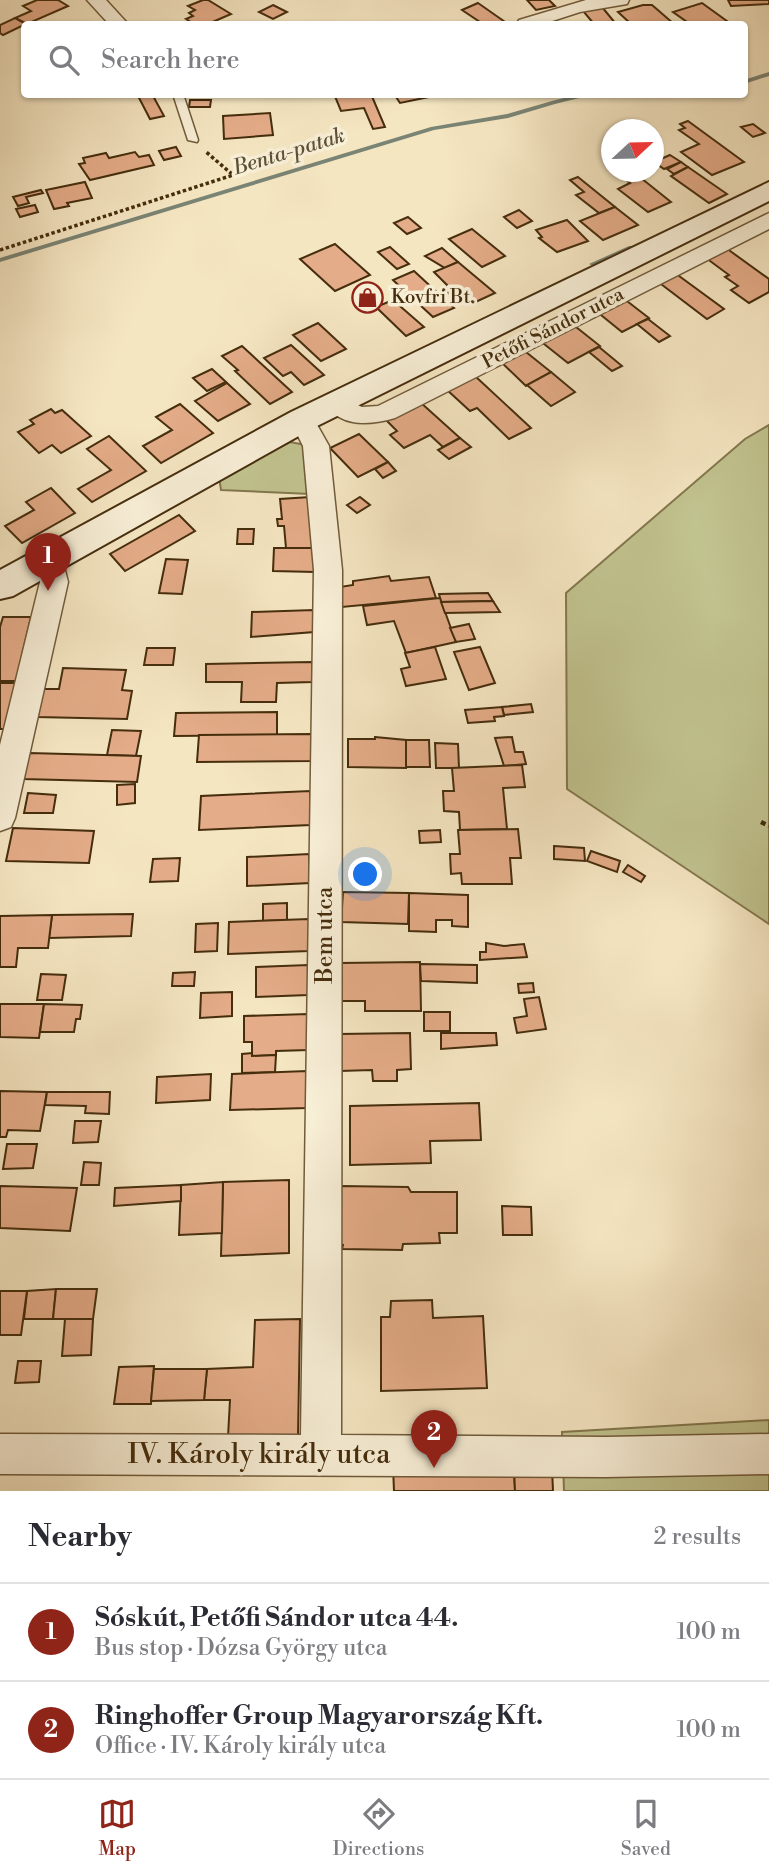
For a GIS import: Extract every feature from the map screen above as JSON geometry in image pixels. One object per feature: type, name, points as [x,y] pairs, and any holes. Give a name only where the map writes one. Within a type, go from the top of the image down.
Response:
[{"type":"main road","name":"Petőfi Sándor utca","points":[[0,586],[302,420],[769,191]]},
{"type":"street","points":[[96,0],[116,21]]},
{"type":"street","points":[[535,21],[578,7],[620,0]]},
{"type":"street","name":"Petőfi Sándor utca","points":[[337,403],[353,416],[367,418],[386,412],[769,220]]},
{"type":"street","name":"Bem utca","points":[[302,420],[316,446],[328,570],[321,1454]]},
{"type":"street","points":[[0,818],[54,582],[50,558]]},
{"type":"street","name":"IV. Károly király utca","points":[[0,1454],[606,1457],[769,1454]]},
{"type":"lane","points":[[179,98],[193,140]]},
{"type":"path","points":[[0,250],[233,175],[193,140]]},
{"type":"path","points":[[761,822],[769,826]]},
{"type":"green space","points":[[769,425],[769,924],[567,789],[566,593],[745,439]]},
{"type":"green space","points":[[290,442],[306,445],[310,494],[221,490],[219,477]]},
{"type":"green space","points":[[769,1420],[769,1491],[564,1491],[562,1432]]},
{"type":"building","points":[[37,0],[58,0],[68,6],[34,21],[21,21],[15,18],[31,11],[23,6]]},
{"type":"building","points":[[208,0],[231,14],[215,21],[189,21],[186,19],[193,16],[189,13],[195,10],[188,6]]},
{"type":"building","points":[[527,0],[549,0],[555,6],[536,10]]},
{"type":"building","points":[[728,0],[769,0],[769,4],[731,6]]},
{"type":"building","points":[[478,3],[504,21],[478,21],[462,10]]},
{"type":"building","points":[[702,3],[727,21],[686,21],[673,12]]},
{"type":"building","points":[[273,5],[287,12],[273,19],[259,12]]},
{"type":"building","points":[[652,5],[671,21],[628,21],[618,12]]},
{"type":"building","points":[[602,7],[614,21],[591,21],[583,11]]},
{"type":"building","points":[[15,18],[21,21],[21,26],[3,35],[0,33],[0,25]]},
{"type":"building","points":[[139,98],[154,98],[164,116],[150,119]]},
{"type":"building","points":[[336,98],[373,98],[385,127],[373,129],[364,108],[341,111]]},
{"type":"building","points":[[397,98],[424,98],[400,103]]},
{"type":"building","points":[[190,100],[211,100],[210,107],[189,107]]},
{"type":"building","points":[[270,113],[273,135],[224,139],[223,116]]},
{"type":"building","points":[[688,121],[744,162],[712,175],[681,152],[699,144],[679,130],[685,128],[680,124]]},
{"type":"building","points":[[753,124],[765,133],[753,137],[741,127]]},
{"type":"building","points":[[176,147],[181,156],[164,160],[159,151]]},
{"type":"building","points":[[135,152],[139,157],[149,155],[154,165],[90,180],[79,164],[85,163],[83,158],[106,153],[109,158]]},
{"type":"building","points":[[670,155],[681,162],[664,169],[664,158]]},
{"type":"building","points":[[681,162],[688,167],[674,174],[667,169]]},
{"type":"building","points":[[688,167],[727,194],[709,203],[671,176]]},
{"type":"building","points":[[578,177],[615,207],[599,213],[576,195],[584,192],[570,180]]},
{"type":"building","points":[[85,182],[92,198],[67,203],[69,206],[54,209],[46,190]]},
{"type":"building","points":[[646,182],[671,202],[648,212],[618,189],[630,183]]},
{"type":"building","points":[[41,190],[43,193],[26,197],[29,203],[18,206],[13,197]]},
{"type":"building","points":[[35,205],[38,212],[20,217],[16,209]]},
{"type":"building","points":[[615,207],[638,225],[603,240],[580,221]]},
{"type":"building","points":[[519,210],[532,221],[517,228],[504,217]]},
{"type":"building","points":[[408,217],[421,228],[407,234],[394,223]]},
{"type":"building","points":[[567,220],[588,241],[557,252],[539,238],[542,237],[536,230]]},
{"type":"building","points":[[472,229],[505,256],[482,267],[449,239]]},
{"type":"building","points":[[335,244],[370,275],[335,291],[300,259]]},
{"type":"building","points":[[390,247],[409,264],[397,269],[378,252]]},
{"type":"building","points":[[442,248],[458,262],[445,268],[425,256]]},
{"type":"building","points":[[726,248],[769,279],[769,292],[749,303],[731,290],[738,286],[725,277],[729,275],[706,258]]},
{"type":"building","points":[[458,262],[495,293],[469,305],[458,295],[453,297],[444,289],[449,287],[434,272]]},
{"type":"building","points":[[414,271],[454,308],[433,317],[393,280]]},
{"type":"building","points":[[675,273],[724,309],[707,319],[657,281]]},
{"type":"building","points":[[623,298],[649,318],[622,332],[596,311]]},
{"type":"building","points":[[393,300],[424,327],[406,336],[376,307]]},
{"type":"building","points":[[648,319],[670,336],[659,342],[637,324]]},
{"type":"building","points":[[318,323],[346,349],[321,361],[293,335]]},
{"type":"building","points":[[571,323],[600,346],[568,363],[539,340]]},
{"type":"building","points":[[291,345],[324,375],[304,385],[291,372],[283,376],[264,358]]},
{"type":"building","points":[[242,346],[292,392],[270,404],[222,356]]},
{"type":"building","points":[[599,347],[622,366],[612,371],[589,352]]},
{"type":"building","points":[[521,348],[551,372],[526,386],[499,360]]},
{"type":"building","points":[[212,369],[226,382],[207,391],[193,378]]},
{"type":"building","points":[[551,372],[575,392],[551,406],[527,385]]},
{"type":"building","points":[[475,376],[531,428],[509,439],[477,408],[470,411],[446,389]]},
{"type":"building","points":[[227,383],[250,404],[218,421],[195,401]]},
{"type":"building","points":[[420,402],[460,438],[443,447],[430,435],[404,448],[390,435],[397,431],[386,420]]},
{"type":"building","points":[[180,404],[213,433],[161,463],[143,446],[172,430],[156,417]]},
{"type":"building","points":[[51,409],[55,413],[62,410],[91,436],[61,453],[52,445],[39,453],[18,432],[34,424],[30,420]]},
{"type":"building","points":[[359,434],[388,462],[358,477],[330,448]]},
{"type":"building","points":[[109,436],[146,471],[92,502],[78,489],[111,470],[87,449]]},
{"type":"building","points":[[460,438],[471,447],[449,459],[438,450]]},
{"type":"building","points":[[388,462],[396,471],[383,478],[375,469]]},
{"type":"building","points":[[51,488],[75,513],[22,543],[5,526],[34,510],[26,502]]},
{"type":"building","points":[[310,497],[316,548],[286,548],[284,526],[278,526],[277,519],[282,519],[280,499]]},
{"type":"building","points":[[360,497],[370,505],[357,513],[347,505]]},
{"type":"building","points":[[179,515],[195,531],[125,571],[110,554]]},
{"type":"building","points":[[238,529],[254,529],[253,544],[237,544]]},
{"type":"building","points":[[274,548],[316,548],[315,572],[273,571]]},
{"type":"building","points":[[166,559],[188,560],[182,594],[159,593]]},
{"type":"building","points":[[389,576],[391,581],[429,577],[436,598],[342,607],[340,587],[353,585],[353,581]]},
{"type":"building","points":[[488,593],[493,601],[441,602],[439,594]]},
{"type":"building","points":[[440,598],[456,642],[406,653],[394,621],[367,625],[363,606]]},
{"type":"building","points":[[493,601],[500,612],[445,613],[441,602]]},
{"type":"building","points":[[314,610],[314,632],[251,637],[252,612]]},
{"type":"building","points":[[3,617],[31,617],[16,681],[0,681],[0,627]]},
{"type":"building","points":[[469,624],[475,639],[456,642],[450,628]]},
{"type":"building","points":[[435,647],[446,679],[406,686],[401,669],[410,667],[405,653]]},
{"type":"building","points":[[480,647],[495,683],[469,690],[454,652]]},
{"type":"building","points":[[147,648],[175,648],[173,665],[144,665]]},
{"type":"building","points":[[312,662],[312,682],[277,683],[276,702],[241,702],[242,682],[206,682],[206,664]]},
{"type":"building","points":[[63,668],[126,670],[122,690],[132,691],[127,719],[37,717],[43,689],[59,689]]},
{"type":"building","points":[[0,683],[16,683],[6,729],[0,729]]},
{"type":"building","points":[[531,704],[533,712],[504,715],[502,707]]},
{"type":"building","points":[[502,707],[504,716],[494,717],[495,721],[468,723],[465,710]]},
{"type":"building","points":[[277,712],[277,735],[174,736],[176,713]]},
{"type":"building","points":[[112,730],[141,731],[136,756],[107,755]]},
{"type":"building","points":[[311,734],[311,761],[197,762],[199,735]]},
{"type":"building","points":[[375,737],[406,740],[406,768],[348,767],[348,739]]},
{"type":"building","points":[[512,737],[515,752],[523,752],[526,764],[504,766],[495,738]]},
{"type":"building","points":[[406,740],[429,740],[430,767],[406,767]]},
{"type":"building","points":[[435,743],[458,744],[459,768],[436,768]]},
{"type":"building","points":[[29,753],[141,756],[137,782],[23,779]]},
{"type":"building","points":[[522,765],[525,787],[503,788],[507,829],[460,830],[459,812],[444,811],[443,791],[454,791],[452,768]]},
{"type":"building","points":[[135,784],[135,803],[117,805],[117,785]]},
{"type":"building","points":[[310,791],[310,825],[199,830],[201,796]]},
{"type":"building","points":[[28,793],[56,795],[53,813],[24,813]]},
{"type":"building","points":[[13,828],[94,831],[89,863],[6,861]]},
{"type":"building","points":[[518,829],[521,858],[510,858],[512,884],[462,884],[461,873],[451,874],[450,854],[460,854],[458,830]]},
{"type":"building","points":[[440,830],[441,842],[420,843],[419,831]]},
{"type":"building","points":[[554,846],[584,848],[585,861],[554,859]]},
{"type":"building","points":[[591,851],[620,861],[617,872],[587,861]]},
{"type":"building","points":[[309,854],[310,883],[247,886],[247,857]]},
{"type":"building","points":[[180,858],[178,881],[150,882],[153,859]]},
{"type":"building","points":[[628,865],[645,876],[641,882],[623,872]]},
{"type":"building","points":[[343,892],[409,893],[408,924],[341,922]]},
{"type":"building","points":[[409,893],[468,895],[468,927],[452,926],[452,920],[436,920],[436,932],[409,931]]},
{"type":"building","points":[[287,903],[287,920],[263,921],[263,904]]},
{"type":"building","points":[[133,914],[131,936],[49,938],[52,915]]},
{"type":"building","points":[[52,915],[48,948],[18,948],[16,967],[0,967],[0,916]]},
{"type":"building","points":[[309,919],[309,951],[228,954],[229,922]]},
{"type":"building","points":[[218,923],[217,951],[195,952],[196,924]]},
{"type":"building","points":[[486,943],[504,946],[524,944],[527,957],[480,960],[480,952],[486,952]]},
{"type":"building","points":[[420,962],[421,1011],[365,1011],[365,1001],[340,1001],[340,963]]},
{"type":"building","points":[[420,964],[477,965],[477,983],[421,981]]},
{"type":"building","points":[[308,965],[308,995],[256,997],[256,967]]},
{"type":"building","points":[[195,972],[194,986],[172,986],[173,973]]},
{"type":"building","points":[[41,974],[66,975],[62,1000],[37,1000]]},
{"type":"building","points":[[533,983],[534,992],[519,993],[518,984]]},
{"type":"building","points":[[232,992],[232,1016],[200,1018],[201,993]]},
{"type":"building","points":[[539,997],[546,1029],[517,1033],[514,1018],[527,1016],[524,999]]},
{"type":"building","points":[[0,1004],[44,1004],[39,1038],[0,1037]]},
{"type":"building","points":[[44,1004],[82,1005],[74,1032],[40,1032]]},
{"type":"building","points":[[424,1012],[450,1012],[450,1031],[424,1031]]},
{"type":"building","points":[[308,1014],[308,1050],[276,1051],[276,1055],[252,1056],[252,1042],[244,1042],[244,1016]]},
{"type":"building","points":[[410,1033],[411,1069],[397,1070],[397,1081],[373,1081],[372,1070],[340,1071],[339,1034]]},
{"type":"building","points":[[441,1033],[496,1033],[497,1045],[441,1049]]},
{"type":"building","points":[[252,1053],[252,1056],[276,1055],[275,1072],[242,1073],[242,1054]]},
{"type":"building","points":[[307,1071],[307,1108],[230,1110],[232,1074]]},
{"type":"building","points":[[211,1074],[210,1100],[156,1103],[157,1077]]},
{"type":"building","points":[[0,1091],[47,1092],[40,1131],[8,1130],[6,1137],[0,1137]]},
{"type":"building","points":[[47,1092],[110,1092],[109,1114],[85,1113],[86,1106],[45,1105]]},
{"type":"building","points":[[479,1103],[481,1140],[430,1141],[431,1163],[350,1165],[350,1106]]},
{"type":"building","points":[[75,1121],[101,1121],[98,1142],[73,1143]]},
{"type":"building","points":[[7,1144],[37,1144],[33,1168],[3,1169]]},
{"type":"building","points":[[84,1162],[101,1163],[99,1185],[81,1185]]},
{"type":"building","points":[[289,1180],[289,1253],[221,1256],[223,1182]]},
{"type":"building","points":[[223,1182],[222,1233],[179,1235],[181,1185]]},
{"type":"building","points":[[181,1185],[181,1201],[114,1206],[115,1188]]},
{"type":"building","points":[[0,1186],[77,1188],[70,1231],[0,1228]]},
{"type":"building","points":[[341,1186],[408,1187],[411,1192],[457,1192],[457,1233],[439,1233],[440,1243],[403,1244],[402,1250],[342,1249],[343,1245],[339,1244]]},
{"type":"building","points":[[502,1206],[531,1207],[532,1235],[503,1235]]},
{"type":"building","points":[[56,1289],[53,1319],[24,1319],[27,1291]]},
{"type":"building","points":[[56,1289],[97,1289],[93,1319],[53,1319]]},
{"type":"building","points":[[0,1291],[27,1291],[21,1335],[0,1335]]},
{"type":"building","points":[[432,1300],[433,1318],[483,1316],[487,1388],[381,1391],[381,1317],[390,1317],[391,1301]]},
{"type":"building","points":[[65,1319],[93,1319],[91,1355],[62,1356]]},
{"type":"building","points":[[300,1319],[298,1436],[228,1437],[230,1400],[204,1400],[207,1369],[253,1367],[255,1320]]},
{"type":"building","points":[[18,1361],[41,1361],[39,1382],[15,1383]]},
{"type":"building","points":[[154,1366],[151,1404],[114,1404],[119,1367]]},
{"type":"building","points":[[154,1369],[207,1369],[204,1400],[151,1401]]},
{"type":"building","points":[[393,1466],[514,1468],[515,1491],[394,1491]]},
{"type":"building","points":[[514,1468],[552,1468],[553,1491],[515,1491]]},
{"type":"waterway","name":"Benta-patak","points":[[748,81],[769,74]]},
{"type":"waterway","name":"Benta-patak","points":[[0,260],[433,128],[508,116],[573,98]]},
{"type":"waterway","points":[[593,264],[632,248]]},
{"type":"place","name":"Kovfri Bt.","points":[[368,297]]},
{"type":"place","name":"Sóskút, Petőfi Sándor utca 44.","points":[[48,591]]},
{"type":"place","name":"Ringhoffer Group Magyarország Kft.","points":[[434,1468]]}]
